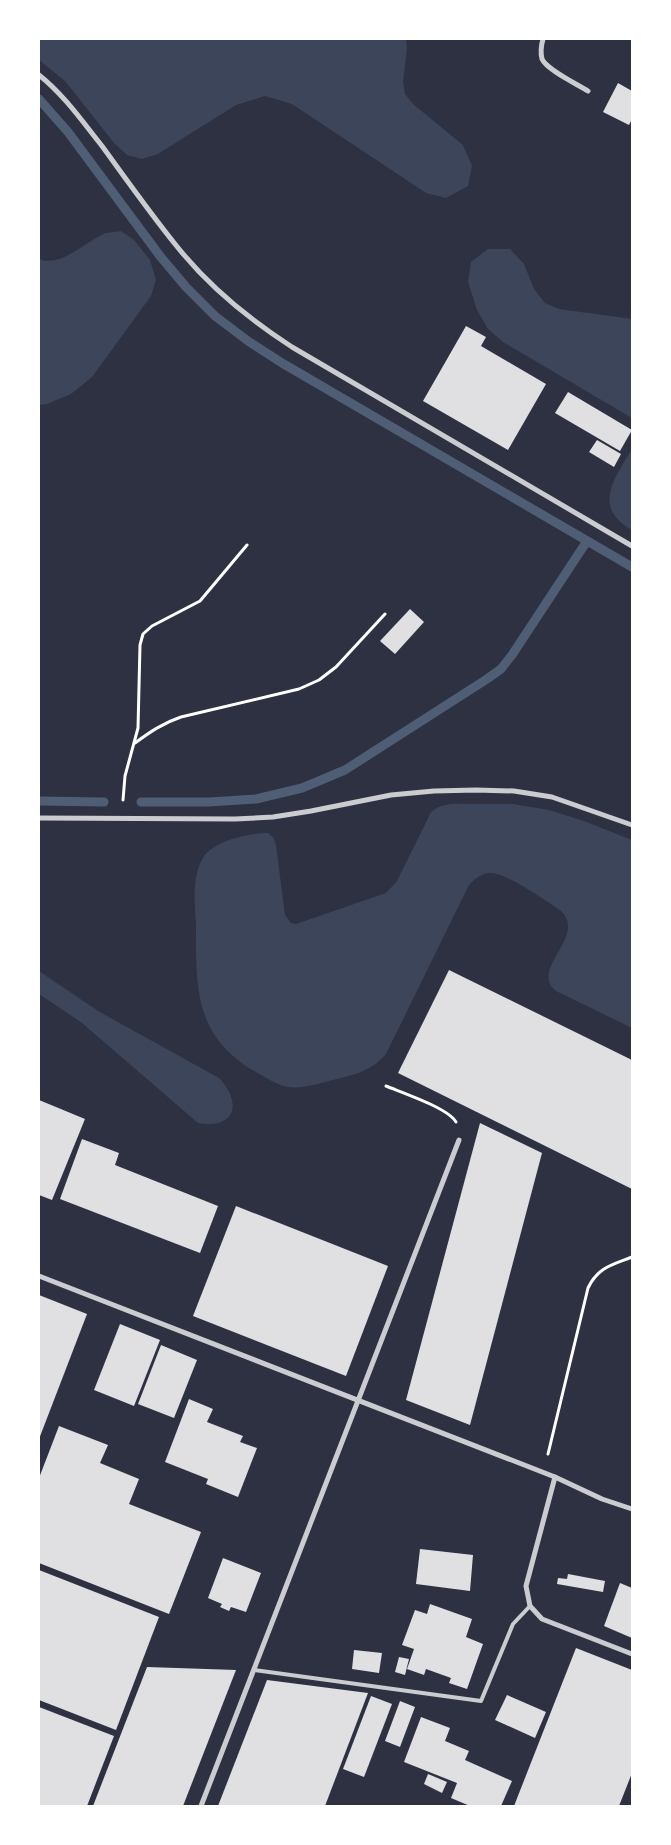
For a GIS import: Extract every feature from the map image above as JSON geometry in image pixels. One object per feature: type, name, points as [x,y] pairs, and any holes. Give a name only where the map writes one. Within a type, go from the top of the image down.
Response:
[{"type":"street","points":[[543,39],[540,50],[543,61],[588,91]]},
{"type":"street","points":[[39,75],[56,89],[77,114],[174,244],[200,274],[228,301],[259,326],[318,363],[632,546]]},
{"type":"street","points":[[39,818],[234,819],[273,817],[311,812],[391,795],[434,791],[514,790],[552,796],[632,825]]},
{"type":"street","points":[[202,1806],[459,1140]]},
{"type":"street","points":[[39,1276],[555,1476],[602,1499],[632,1509]]},
{"type":"street","points":[[555,1476],[526,1586],[530,1606],[542,1619],[632,1654]]},
{"type":"lane","points":[[254,1670],[481,1701],[513,1624],[530,1606]]},
{"type":"path","points":[[123,818],[125,776],[134,744],[139,711],[140,645],[143,634],[152,626],[200,600],[247,545]]},
{"type":"path","points":[[134,744],[153,729],[174,719],[299,689],[318,680],[336,667],[385,614]]},
{"type":"path","points":[[386,1086],[442,1110],[453,1117],[459,1128],[459,1140]]},
{"type":"path","points":[[543,1472],[588,1288],[593,1277],[602,1270],[632,1257]]},
{"type":"shaded area","points":[[39,39],[406,39],[407,48],[403,81],[405,94],[413,104],[463,145],[472,166],[468,186],[446,198],[426,193],[292,104],[265,96],[236,105],[158,154],[142,159],[127,155],[114,143],[65,81],[39,60]]},
{"type":"shaded area","points":[[121,231],[134,240],[150,260],[156,280],[151,296],[92,377],[71,394],[47,404],[39,405],[39,259],[48,261],[65,257],[106,233]]},
{"type":"shaded area","points":[[488,249],[510,249],[524,264],[534,289],[545,303],[559,309],[632,319],[632,418],[503,342],[488,329],[477,310],[468,282],[471,262]]},
{"type":"shaded area","points":[[632,449],[632,530],[612,512],[610,492],[619,471]]},
{"type":"shaded area","points":[[458,804],[513,804],[549,810],[584,821],[632,840],[632,1028],[556,991],[549,982],[549,973],[568,931],[567,920],[560,910],[525,887],[504,877],[489,873],[480,876],[469,885],[386,1054],[367,1069],[345,1077],[298,1088],[283,1086],[254,1071],[234,1057],[220,1042],[209,1026],[202,1008],[197,970],[195,883],[199,866],[208,852],[223,843],[242,836],[268,833],[273,837],[276,845],[285,915],[291,923],[296,924],[386,893],[397,881],[431,812],[436,808]]},
{"type":"shaded area","points":[[39,971],[98,1011],[219,1078],[227,1087],[233,1105],[227,1118],[211,1124],[198,1123],[82,1023],[39,994]]},
{"type":"building","points":[[618,83],[632,91],[632,119],[629,125],[603,112]]},
{"type":"building","points":[[466,326],[486,337],[481,346],[546,384],[508,450],[423,401]]},
{"type":"building","points":[[568,392],[632,430],[620,451],[555,413]]},
{"type":"building","points":[[597,440],[621,454],[614,467],[589,452]]},
{"type":"building","points":[[410,609],[424,622],[395,654],[380,641]]},
{"type":"building","points":[[449,970],[632,1060],[632,1189],[398,1073]]},
{"type":"building","points":[[39,1100],[85,1119],[52,1200],[39,1195]]},
{"type":"building","points":[[480,1123],[542,1153],[470,1425],[406,1400]]},
{"type":"building","points":[[82,1139],[119,1153],[115,1165],[218,1206],[200,1253],[60,1199]]},
{"type":"building","points":[[236,1206],[388,1266],[346,1376],[193,1316]]},
{"type":"building","points":[[39,1295],[87,1314],[39,1439]]},
{"type":"building","points":[[120,1324],[160,1340],[134,1406],[94,1390]]},
{"type":"building","points":[[161,1345],[197,1360],[174,1418],[138,1404]]},
{"type":"building","points":[[189,1399],[213,1409],[207,1422],[243,1436],[240,1442],[257,1448],[238,1497],[206,1484],[208,1479],[165,1462]]},
{"type":"building","points":[[59,1426],[108,1445],[100,1463],[139,1479],[129,1504],[201,1532],[169,1614],[39,1563],[39,1478]]},
{"type":"building","points":[[420,1549],[473,1555],[470,1591],[416,1584]]},
{"type":"building","points":[[223,1558],[261,1573],[246,1612],[231,1607],[229,1611],[220,1607],[222,1604],[208,1598]]},
{"type":"building","points":[[39,1570],[159,1617],[116,1730],[39,1700]]},
{"type":"building","points":[[568,1574],[605,1581],[603,1592],[557,1584],[558,1578],[567,1579]]},
{"type":"building","points":[[620,1583],[632,1588],[632,1638],[604,1626]]},
{"type":"building","points":[[430,1604],[472,1619],[466,1637],[483,1644],[467,1689],[449,1683],[451,1678],[426,1669],[424,1675],[407,1669],[414,1649],[402,1645],[415,1610],[427,1614]]},
{"type":"building","points":[[576,1648],[632,1670],[632,1773],[619,1806],[514,1806]]},
{"type":"building","points":[[354,1650],[382,1653],[379,1673],[352,1669]]},
{"type":"building","points":[[399,1657],[409,1659],[405,1675],[395,1672]]},
{"type":"building","points":[[147,1667],[236,1670],[183,1806],[93,1806]]},
{"type":"building","points":[[267,1680],[368,1693],[325,1806],[218,1806]]},
{"type":"building","points":[[507,1695],[546,1712],[535,1738],[495,1720]]},
{"type":"building","points":[[371,1696],[392,1704],[364,1777],[343,1769]]},
{"type":"building","points":[[400,1701],[415,1707],[400,1747],[385,1741]]},
{"type":"building","points":[[39,1707],[114,1736],[87,1806],[39,1806]]},
{"type":"building","points":[[421,1717],[450,1728],[445,1741],[469,1751],[465,1760],[512,1781],[501,1806],[470,1806],[451,1798],[457,1783],[404,1762]]},
{"type":"building","points":[[428,1774],[447,1782],[442,1793],[424,1784]]},
{"type":"waterway","points":[[39,99],[68,132],[160,256],[186,287],[215,316],[248,341],[282,363],[632,567]]},
{"type":"waterway","points":[[141,802],[209,802],[256,799],[302,788],[345,770],[501,669],[587,541]]},
{"type":"waterway","points":[[39,801],[104,802]]}]
